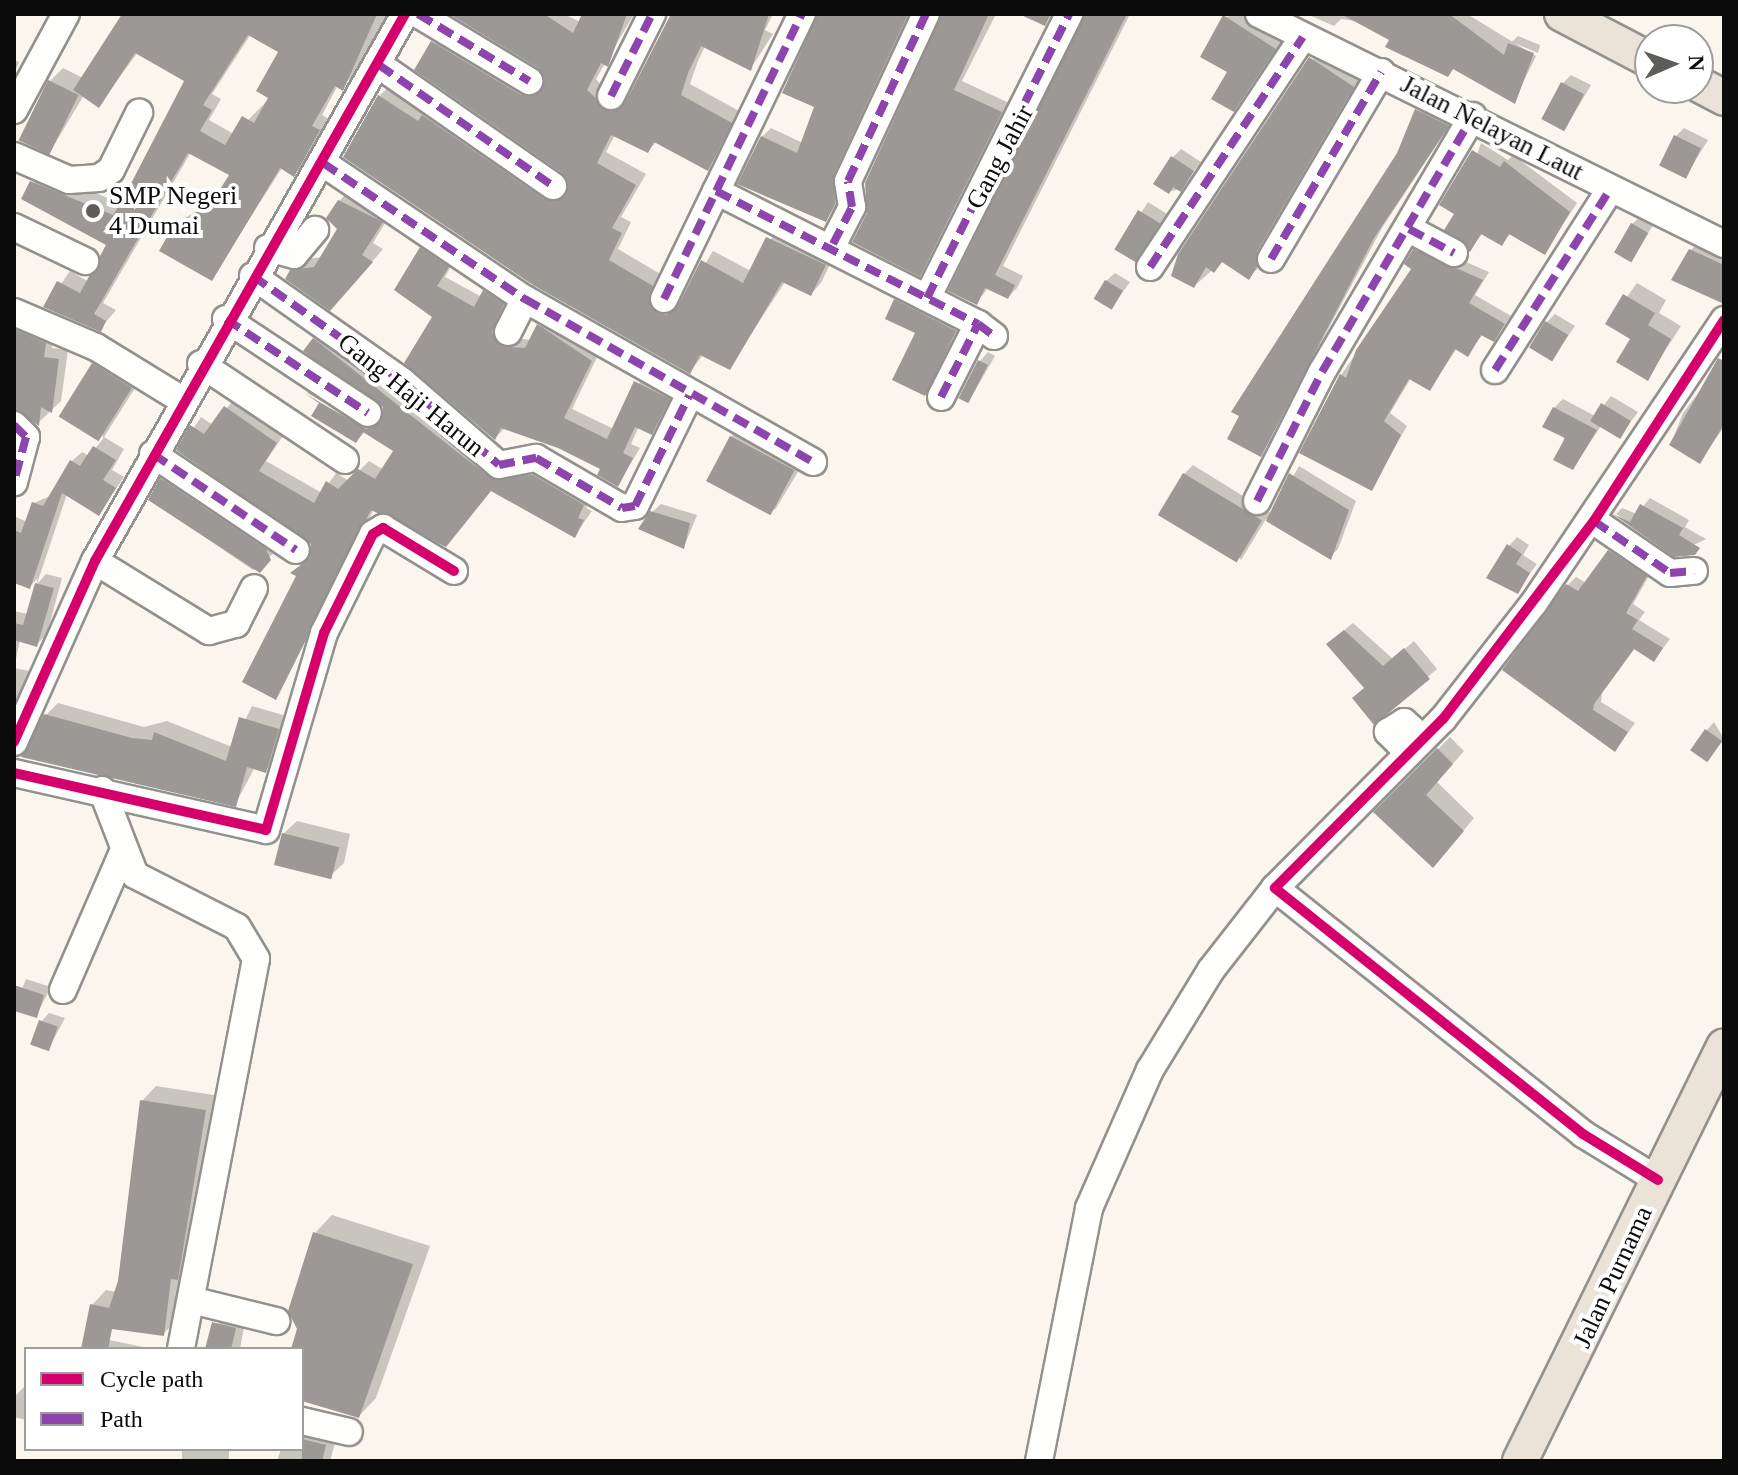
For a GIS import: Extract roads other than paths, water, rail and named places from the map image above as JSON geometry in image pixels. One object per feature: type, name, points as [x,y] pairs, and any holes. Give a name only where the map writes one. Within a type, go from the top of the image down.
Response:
[{"type":"main road","points":[[1564,14],[1634,51]]},
{"type":"main road","name":"Jalan Purnama","points":[[1520,1461],[1724,1047]]},
{"type":"street","points":[[14,110],[66,14]]},
{"type":"street","points":[[14,742],[95,561],[226,319],[323,163],[405,14]]},
{"type":"street","points":[[418,14],[529,81]]},
{"type":"street","points":[[611,96],[652,14]]},
{"type":"street","points":[[664,299],[802,14]]},
{"type":"street","points":[[833,244],[852,207],[848,181],[926,14]]},
{"type":"street","name":"Gang Jahir","points":[[927,298],[1069,14]]},
{"type":"street","name":"Jalan Nelayan Laut","points":[[1259,14],[1473,116],[1609,191],[1724,244]]},
{"type":"street","points":[[1150,267],[1303,37]]},
{"type":"street","points":[[379,65],[553,186]]},
{"type":"street","points":[[1271,259],[1381,72]]},
{"type":"street","points":[[14,156],[69,180],[99,178],[111,170],[139,113]]},
{"type":"street","points":[[1257,501],[1322,372],[1473,116]]},
{"type":"street","points":[[323,163],[525,299],[689,396],[813,462]]},
{"type":"street","points":[[716,191],[833,244],[986,330],[941,397]]},
{"type":"street","points":[[1495,370],[1609,191]]},
{"type":"street","points":[[14,227],[85,261]]},
{"type":"street","points":[[1409,229],[1454,253]]},
{"type":"street","points":[[268,248],[294,255],[315,230]]},
{"type":"street","name":"Gang Haji Harun","points":[[253,276],[402,381],[499,465],[536,458],[622,508],[635,506],[689,396]]},
{"type":"street","points":[[508,332],[525,299]]},
{"type":"street","points":[[14,312],[96,347],[182,400]]},
{"type":"street","points":[[226,319],[368,413]]},
{"type":"street","points":[[1039,1461],[1089,1208],[1119,1135],[1211,970],[1275,888],[1416,746],[1594,521],[1724,320]]},
{"type":"street","points":[[201,364],[345,460]]},
{"type":"street","points":[[14,425],[26,437],[14,482]]},
{"type":"street","points":[[153,454],[296,550]]},
{"type":"street","points":[[1594,521],[1670,573],[1694,571]]},
{"type":"street","points":[[14,773],[102,790],[266,830],[324,633],[373,534],[383,528],[454,571]]},
{"type":"street","points":[[95,561],[209,631],[236,624],[254,588]]},
{"type":"street","points":[[102,790],[123,852],[149,886],[247,934],[256,959],[181,1347]]},
{"type":"street","points":[[63,990],[123,852]]},
{"type":"street","points":[[1275,888],[1583,1134],[1658,1180]]},
{"type":"street","points":[[191,1300],[276,1321]]},
{"type":"street","points":[[304,1421],[349,1432]]},
{"type":"place","name":"SMP Negeri 4 Dumai","points":[[93,211]]}]
